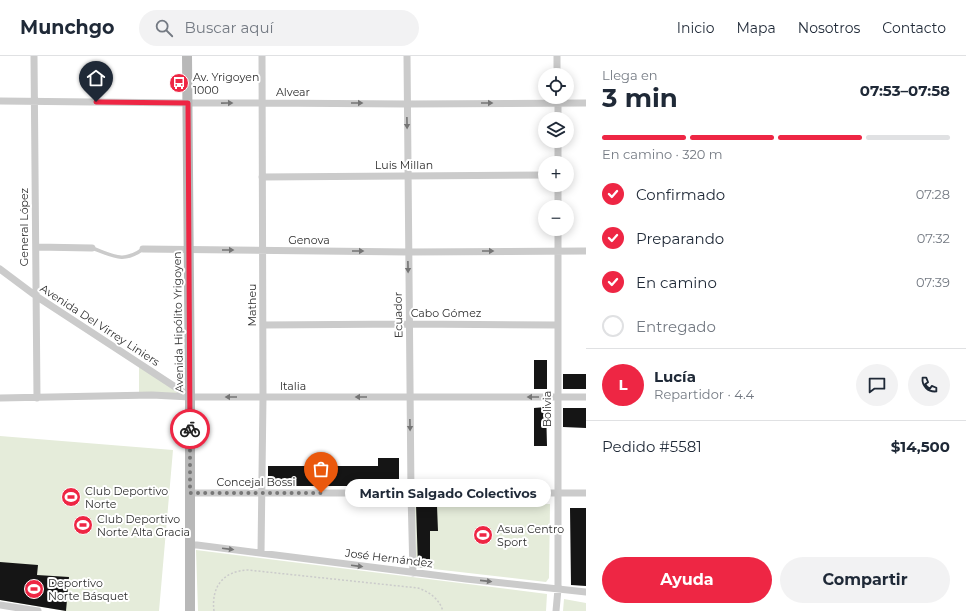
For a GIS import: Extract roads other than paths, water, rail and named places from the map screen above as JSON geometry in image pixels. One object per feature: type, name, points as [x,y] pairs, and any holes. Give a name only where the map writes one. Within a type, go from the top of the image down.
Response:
[{"type":"main road","name":"Avenida Hipólito Yrigoyen","points":[[187,56],[190,611]]},
{"type":"street","name":"General López","points":[[34,56],[37,398]]},
{"type":"street","name":"Matheu","points":[[261,553],[263,397],[262,56]]},
{"type":"street","name":"Ecuador","points":[[407,56],[410,493],[413,573]]},
{"type":"street","points":[[557,56],[557,68]]},
{"type":"street","name":"Alvear","points":[[0,101],[407,104],[538,101]]},
{"type":"street","name":"Alvear","points":[[574,102],[586,103]]},
{"type":"street","name":"Luis Millan","points":[[262,177],[538,175]]},
{"type":"street","name":"Bolivia","points":[[556,611],[558,589],[558,236]]},
{"type":"street","name":"Genova","points":[[36,247],[92,248]]},
{"type":"street","name":"Genova","points":[[143,249],[408,252],[586,251]]},
{"type":"street","name":"Avenida Del Virrey Liniers","points":[[0,269],[36,296],[190,397]]},
{"type":"street","name":"Cabo Gómez","points":[[263,326],[409,324],[558,325]]},
{"type":"street","name":"Italia","points":[[0,398],[152,395],[190,397],[586,397]]},
{"type":"street","name":"Concejal Bossi","points":[[190,493],[586,493]]},
{"type":"street","name":"José Hernández","points":[[190,545],[413,573],[586,592]]},
{"type":"street","points":[[0,605],[38,611]]},
{"type":"lane","name":"Genova","points":[[92,248],[117,257],[129,257],[143,249]]},
{"type":"place","name":"Av. Yrigoyen 1000","points":[[179,83]]},
{"type":"place","name":"Martin Salgado Colectivos","points":[[321,493]]},
{"type":"place","name":"Club Deportivo Norte","points":[[71,497]]},
{"type":"place","name":"Club Deportivo Norte Alta Gracia","points":[[83,525]]},
{"type":"place","name":"Asua Centro Sport","points":[[483,535]]},
{"type":"place","name":"Deportivo Norte Básquet","points":[[34,589]]}]
